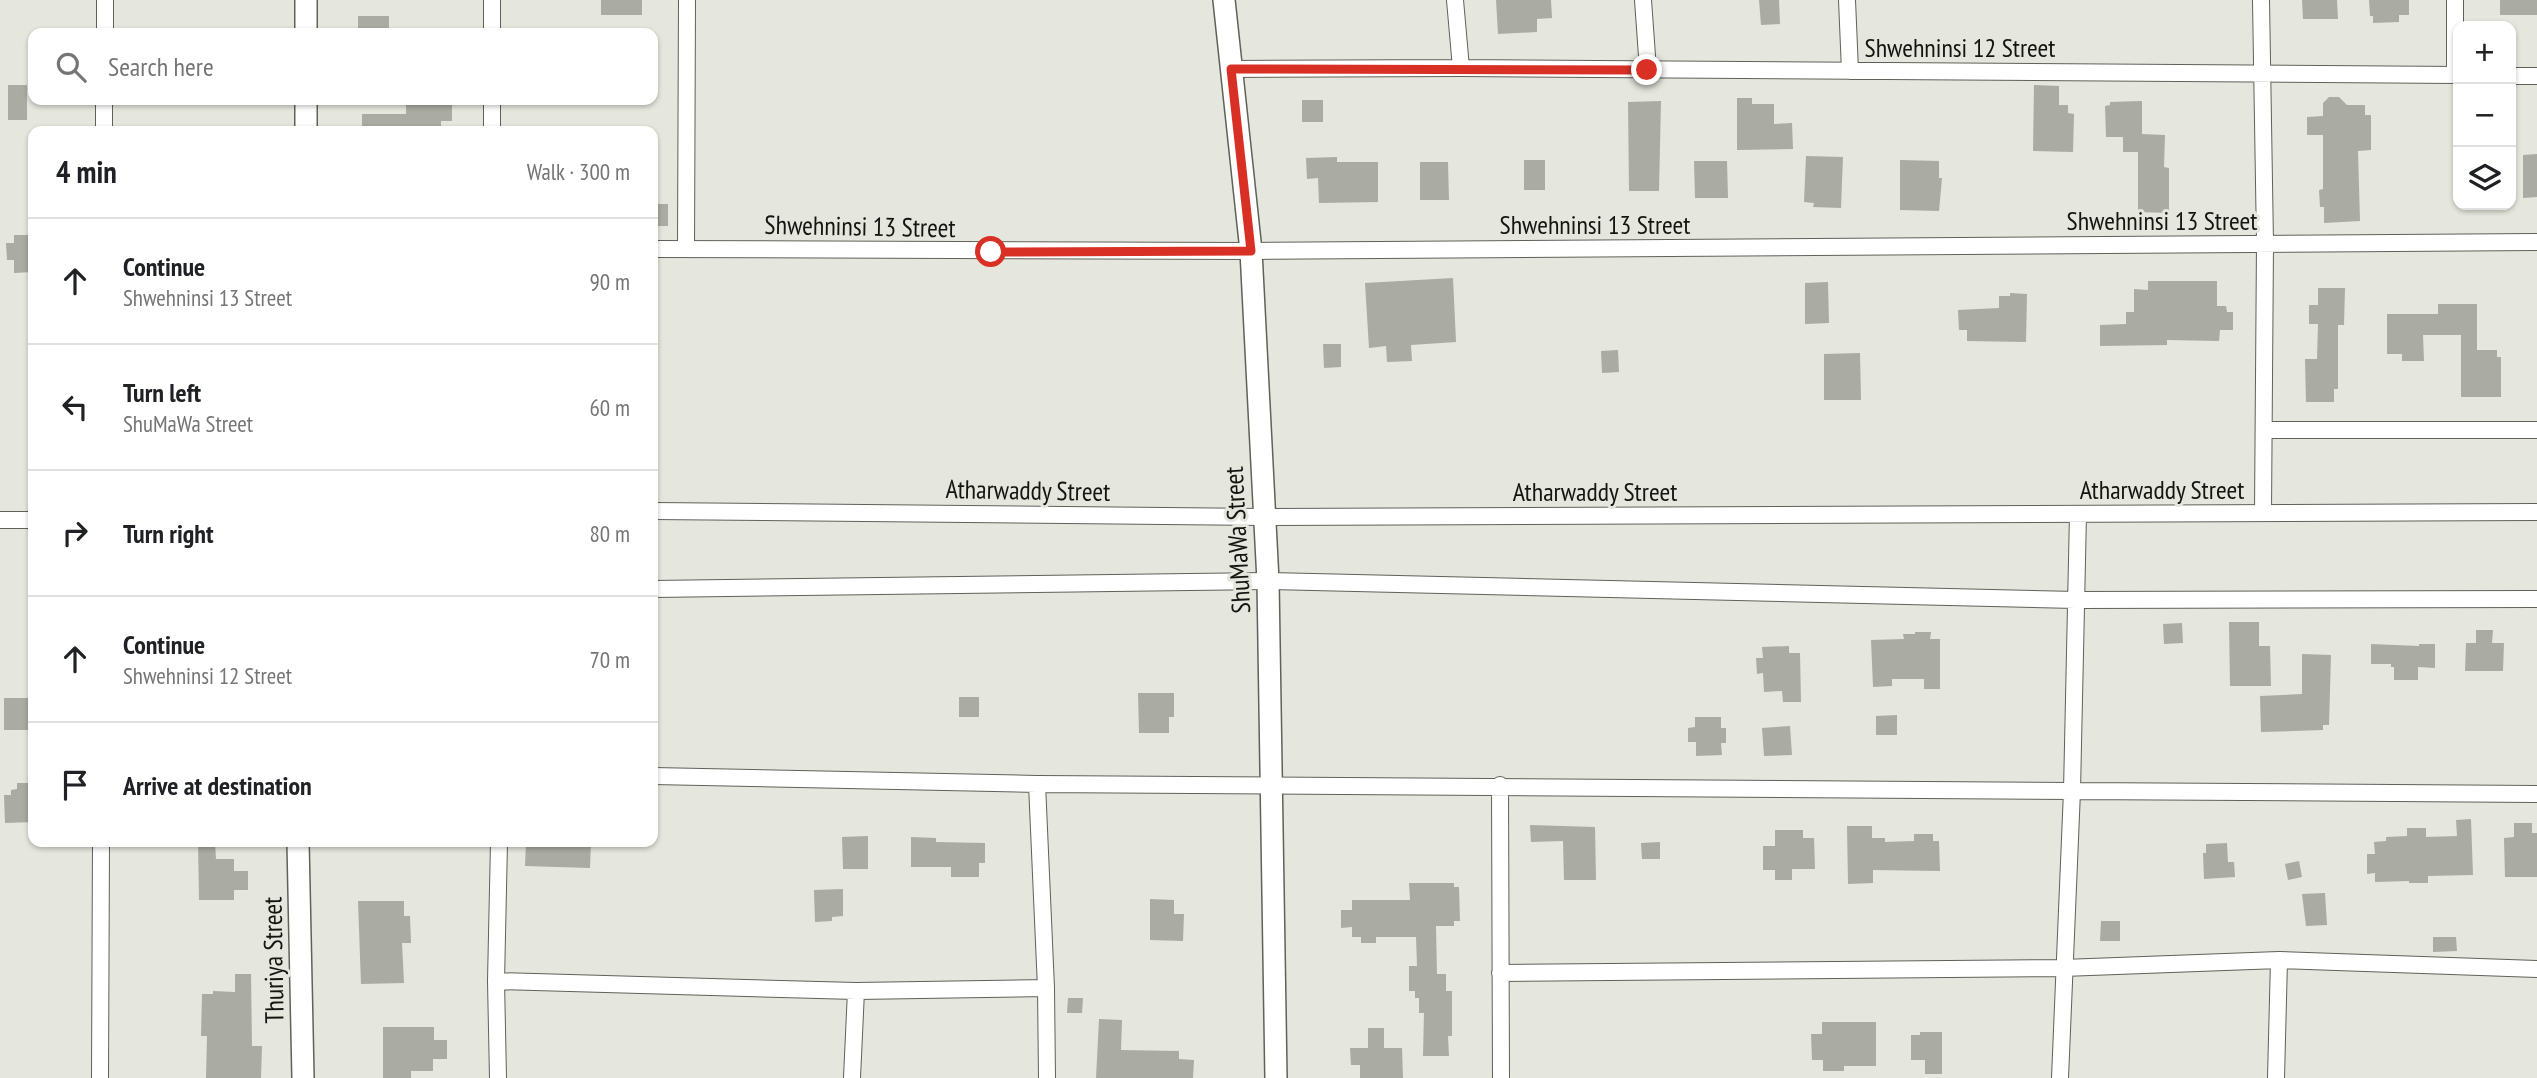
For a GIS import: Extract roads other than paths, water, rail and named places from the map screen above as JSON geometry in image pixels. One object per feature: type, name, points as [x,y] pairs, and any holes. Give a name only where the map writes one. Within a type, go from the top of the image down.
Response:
[{"type":"street","points":[[104,28],[105,0]]},
{"type":"street","points":[[306,0],[306,28]]},
{"type":"street","points":[[492,0],[492,28]]},
{"type":"street","points":[[686,248],[687,0]]},
{"type":"street","name":"ShuMaWa Street","points":[[1224,0],[1251,251],[1268,582],[1276,1078]]},
{"type":"street","points":[[1455,0],[1461,68]]},
{"type":"street","points":[[1643,0],[1647,70]]},
{"type":"street","points":[[1847,0],[1850,71]]},
{"type":"street","points":[[2261,0],[2265,243],[2263,513]]},
{"type":"street","points":[[2455,0],[2456,21]]},
{"type":"street","name":"Shwehninsi 12 Street","points":[[1231,69],[1461,68],[2453,75]]},
{"type":"street","points":[[2516,76],[2537,76]]},
{"type":"street","points":[[104,105],[104,126]]},
{"type":"street","points":[[306,105],[306,126]]},
{"type":"street","points":[[492,105],[492,126]]},
{"type":"street","name":"Shwehninsi 13 Street","points":[[658,249],[991,252],[2537,242]]},
{"type":"street","points":[[2264,430],[2537,430]]},
{"type":"street","name":"Atharwaddy Street","points":[[658,511],[1263,517],[2537,512]]},
{"type":"street","points":[[2060,1078],[2072,791],[2078,514]]},
{"type":"street","points":[[0,520],[28,520]]},
{"type":"street","points":[[658,589],[1268,582],[2076,600],[2537,599]]},
{"type":"street","points":[[658,776],[1037,784],[2537,794]]},
{"type":"street","points":[[1037,784],[1047,1078]]},
{"type":"street","points":[[1500,785],[1501,1078]]},
{"type":"street","points":[[100,847],[100,1078]]},
{"type":"street","name":"Thuriya Street","points":[[299,847],[303,1078]]},
{"type":"street","points":[[498,1078],[496,981],[499,847]]},
{"type":"street","points":[[1500,973],[2063,968],[2278,960],[2537,969]]},
{"type":"street","points":[[2276,1078],[2278,960]]},
{"type":"street","points":[[496,981],[856,991],[1046,988]]},
{"type":"street","points":[[852,1078],[856,991]]}]
